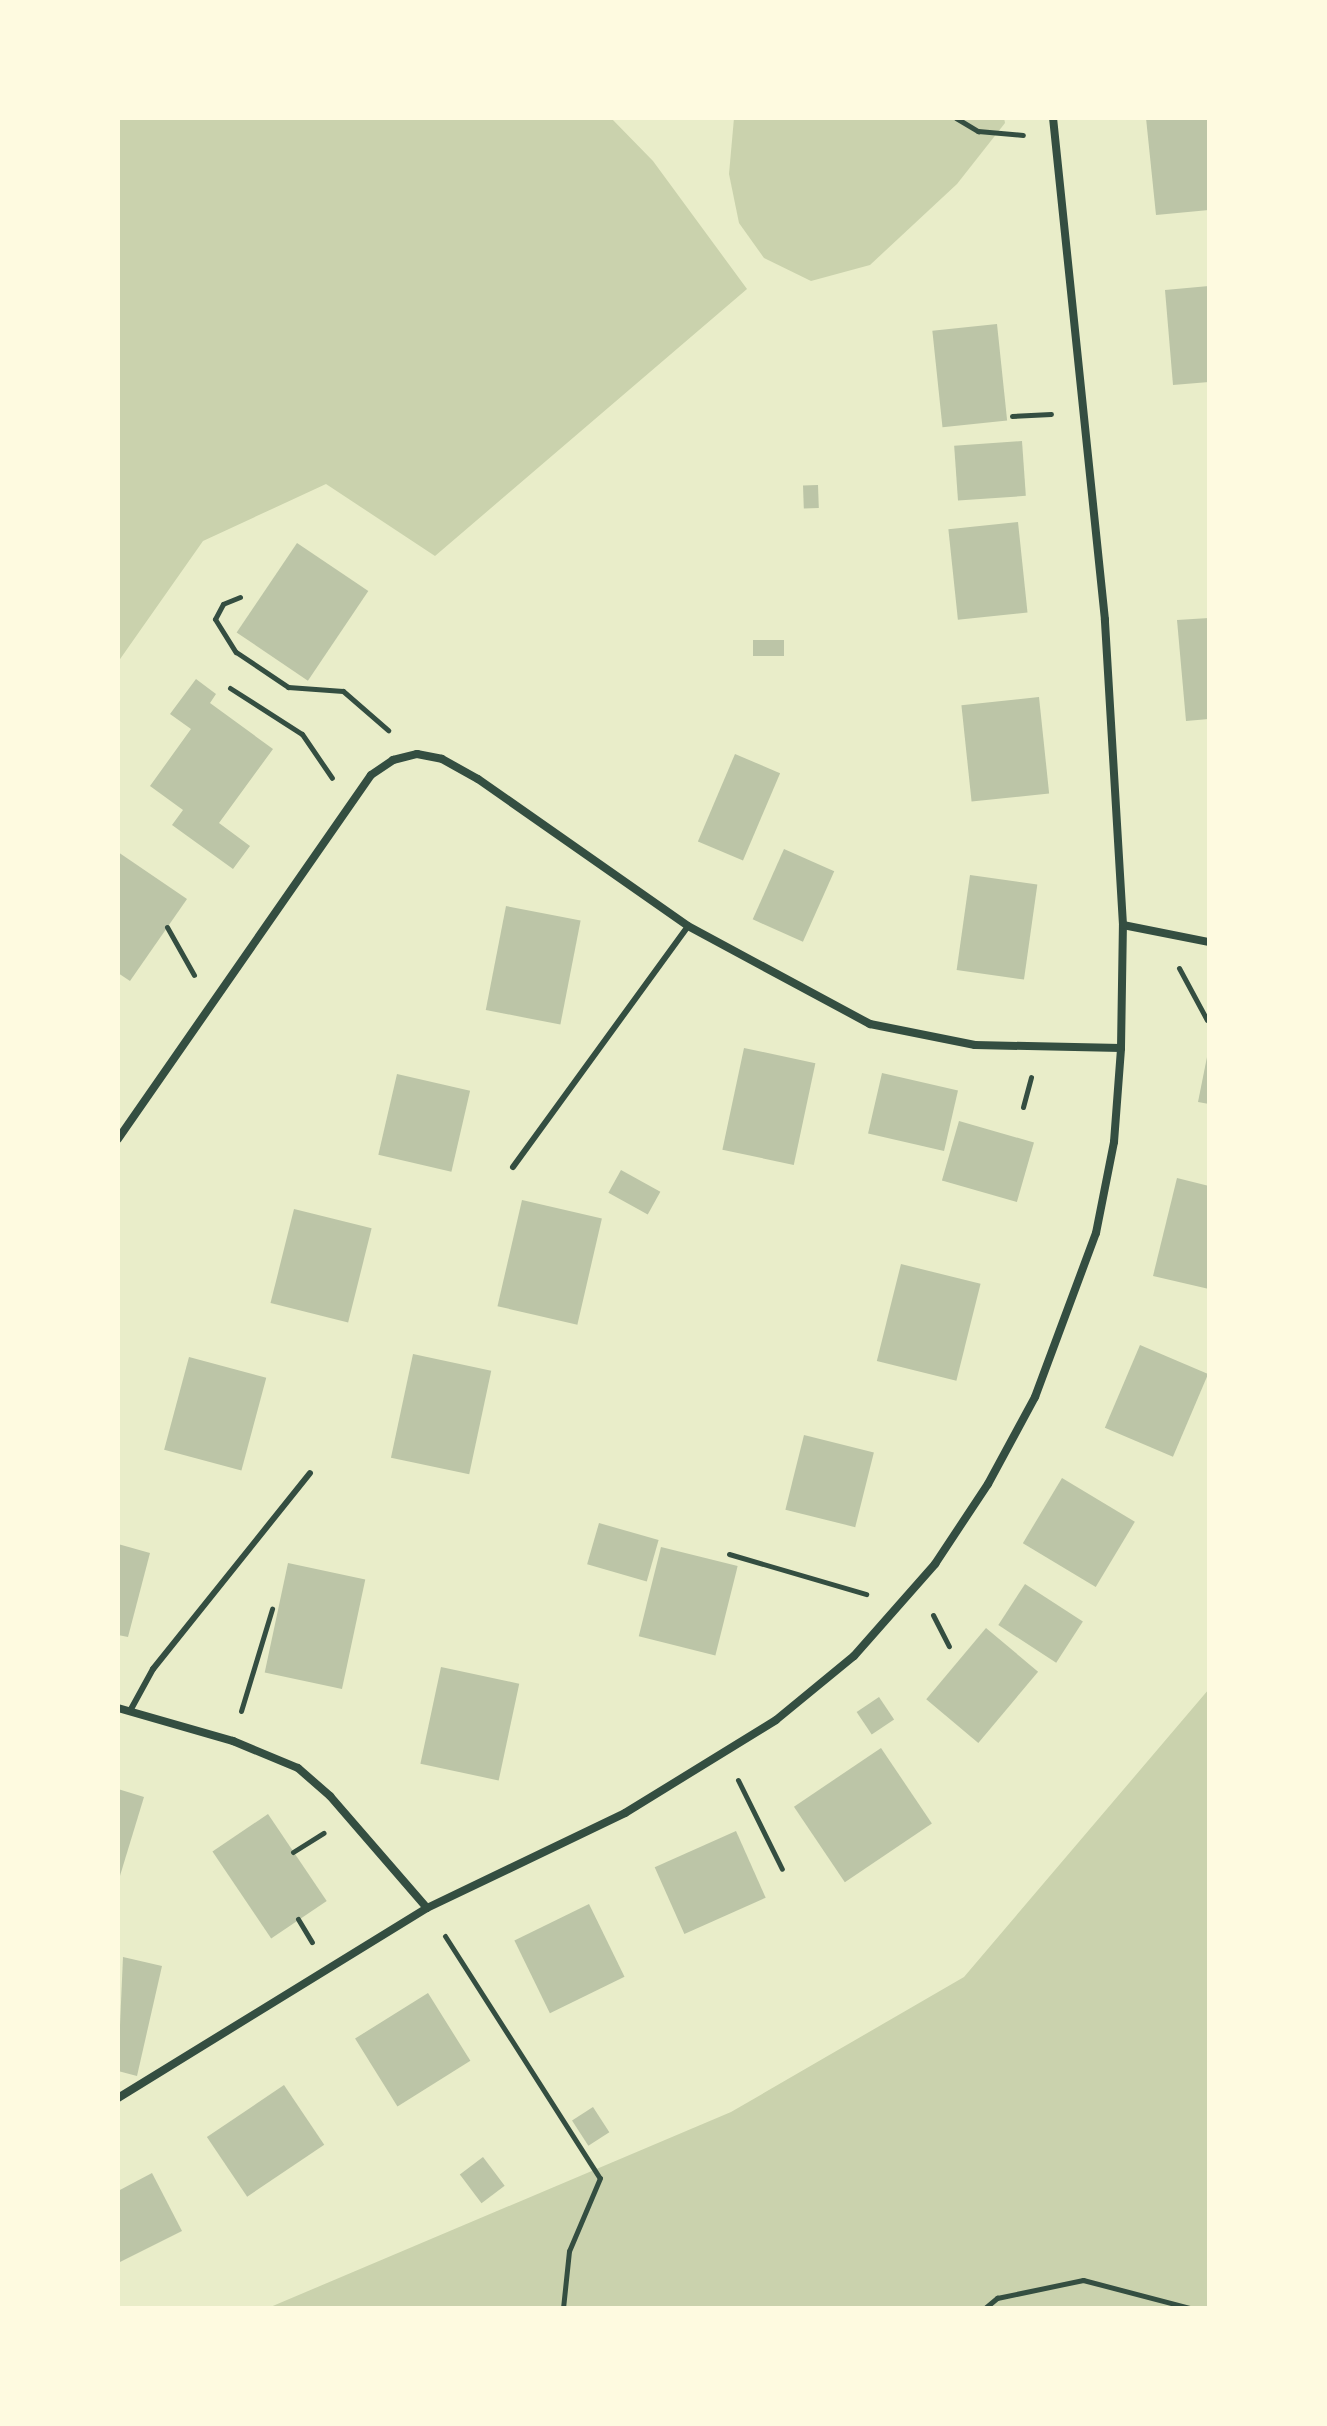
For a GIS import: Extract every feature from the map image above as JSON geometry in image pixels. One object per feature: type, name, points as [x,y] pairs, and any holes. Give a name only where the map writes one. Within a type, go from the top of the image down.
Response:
[{"type":"street","points":[[118,2098],[427,1908],[625,1813],[776,1720],[854,1656],[935,1564],[988,1484],[1035,1397],[1069,1315],[1099,1218],[1114,1142],[1121,1048],[1123,925],[1105,620],[1053,118]]},
{"type":"street","points":[[118,1139],[371,775],[393,760],[417,754],[442,759],[478,779],[688,926],[870,1024],[975,1045],[1121,1048]]},
{"type":"street","points":[[1123,925],[1209,942]]},
{"type":"street","points":[[118,1708],[233,1741],[308,1776],[427,1908]]},
{"type":"lane","points":[[513,1167],[688,926]]},
{"type":"lane","points":[[130,1711],[153,1669],[310,1473]]},
{"type":"path","points":[[956,118],[978,131],[1055,135]]},
{"type":"path","points":[[240,597],[223,604],[215,619],[236,652],[288,687],[343,691],[417,754]]},
{"type":"path","points":[[230,688],[302,734],[312,756],[353,800]]},
{"type":"path","points":[[167,927],[192,973],[219,994]]},
{"type":"path","points":[[1166,934],[1207,1020]]},
{"type":"path","points":[[729,1554],[900,1604]]},
{"type":"path","points":[[233,1741],[272,1609]]},
{"type":"path","points":[[724,1751],[782,1869]]},
{"type":"path","points":[[427,1908],[600,2178],[569,2251],[563,2308]]},
{"type":"path","points":[[985,2308],[997,2298],[1083,2280],[1190,2308]]},
{"type":"green space","points":[[118,118],[611,118],[653,161],[747,289],[435,556],[326,484],[203,541],[118,662]]},
{"type":"green space","points":[[734,118],[1004,118],[1005,123],[957,184],[870,265],[811,281],[764,258],[739,223],[729,174]]},
{"type":"green space","points":[[1209,1689],[1209,2308],[268,2308],[731,2112],[964,1977]]},
{"type":"building","points":[[1146,118],[1209,118],[1209,210],[1156,215]]},
{"type":"building","points":[[1209,286],[1209,382],[1173,385],[1165,290]]},
{"type":"building","points":[[997,324],[1007,420],[942,427],[932,331]]},
{"type":"building","points":[[1022,441],[1026,496],[958,501],[954,446]]},
{"type":"building","points":[[818,485],[819,508],[804,509],[803,486]]},
{"type":"building","points":[[1018,522],[1028,613],[958,620],[948,529]]},
{"type":"building","points":[[297,543],[368,591],[308,681],[237,633]]},
{"type":"building","points":[[1209,618],[1209,719],[1186,721],[1177,620]]},
{"type":"building","points":[[753,640],[784,640],[784,656],[753,656]]},
{"type":"building","points":[[196,679],[216,694],[210,703],[273,749],[219,823],[250,846],[233,869],[172,825],[183,810],[150,786],[191,729],[170,714]]},
{"type":"building","points":[[1039,697],[1049,793],[972,802],[961,705]]},
{"type":"building","points":[[735,754],[780,773],[743,861],[698,841]]},
{"type":"building","points":[[784,849],[834,871],[803,942],[753,919]]},
{"type":"building","points":[[118,852],[187,899],[130,981],[118,973]]},
{"type":"building","points":[[970,875],[1037,884],[1024,980],[957,970]]},
{"type":"building","points":[[506,906],[581,921],[560,1025],[486,1010]]},
{"type":"building","points":[[744,1048],[815,1063],[794,1165],[722,1150]]},
{"type":"building","points":[[1209,1052],[1209,1104],[1198,1102]]},
{"type":"building","points":[[882,1073],[958,1091],[944,1151],[868,1133]]},
{"type":"building","points":[[397,1074],[470,1091],[451,1172],[378,1155]]},
{"type":"building","points":[[959,1121],[1034,1142],[1017,1202],[942,1181]]},
{"type":"building","points":[[621,1170],[660,1192],[648,1215],[608,1193]]},
{"type":"building","points":[[1177,1178],[1209,1186],[1209,1289],[1153,1276]]},
{"type":"building","points":[[522,1200],[602,1218],[577,1325],[497,1306]]},
{"type":"building","points":[[294,1209],[372,1228],[348,1322],[271,1303]]},
{"type":"building","points":[[901,1264],[981,1284],[956,1381],[877,1361]]},
{"type":"building","points":[[1140,1345],[1208,1374],[1173,1457],[1105,1428]]},
{"type":"building","points":[[413,1354],[491,1371],[469,1474],[391,1458]]},
{"type":"building","points":[[189,1357],[266,1378],[241,1470],[164,1450]]},
{"type":"building","points":[[804,1435],[874,1452],[855,1527],[785,1510]]},
{"type":"building","points":[[1062,1478],[1135,1522],[1096,1587],[1023,1543]]},
{"type":"building","points":[[599,1523],[659,1540],[647,1581],[587,1564]]},
{"type":"building","points":[[118,1544],[150,1553],[128,1637],[118,1635]]},
{"type":"building","points":[[661,1547],[738,1566],[715,1655],[639,1636]]},
{"type":"building","points":[[288,1563],[365,1579],[342,1689],[265,1673]]},
{"type":"building","points":[[1025,1584],[1083,1622],[1056,1663],[998,1625]]},
{"type":"building","points":[[986,1628],[1038,1672],[978,1743],[926,1699]]},
{"type":"building","points":[[441,1667],[519,1684],[499,1780],[420,1764]]},
{"type":"building","points":[[879,1697],[894,1719],[872,1734],[857,1712]]},
{"type":"building","points":[[881,1748],[932,1823],[845,1882],[794,1807]]},
{"type":"building","points":[[118,1789],[144,1797],[119,1879],[118,1878]]},
{"type":"building","points":[[268,1814],[327,1901],[271,1939],[212,1851]]},
{"type":"building","points":[[736,1831],[766,1898],[684,1934],[655,1867]]},
{"type":"building","points":[[589,1904],[625,1977],[550,2013],[514,1940]]},
{"type":"building","points":[[123,1957],[162,1966],[137,2076],[118,2071]]},
{"type":"building","points":[[428,1993],[470,2061],[397,2106],[355,2039]]},
{"type":"building","points":[[284,2085],[324,2145],[247,2197],[207,2137]]},
{"type":"building","points":[[593,2107],[609,2132],[588,2146],[572,2121]]},
{"type":"building","points":[[483,2157],[505,2186],[482,2203],[460,2174]]},
{"type":"building","points":[[152,2173],[182,2231],[118,2263],[118,2191]]}]
